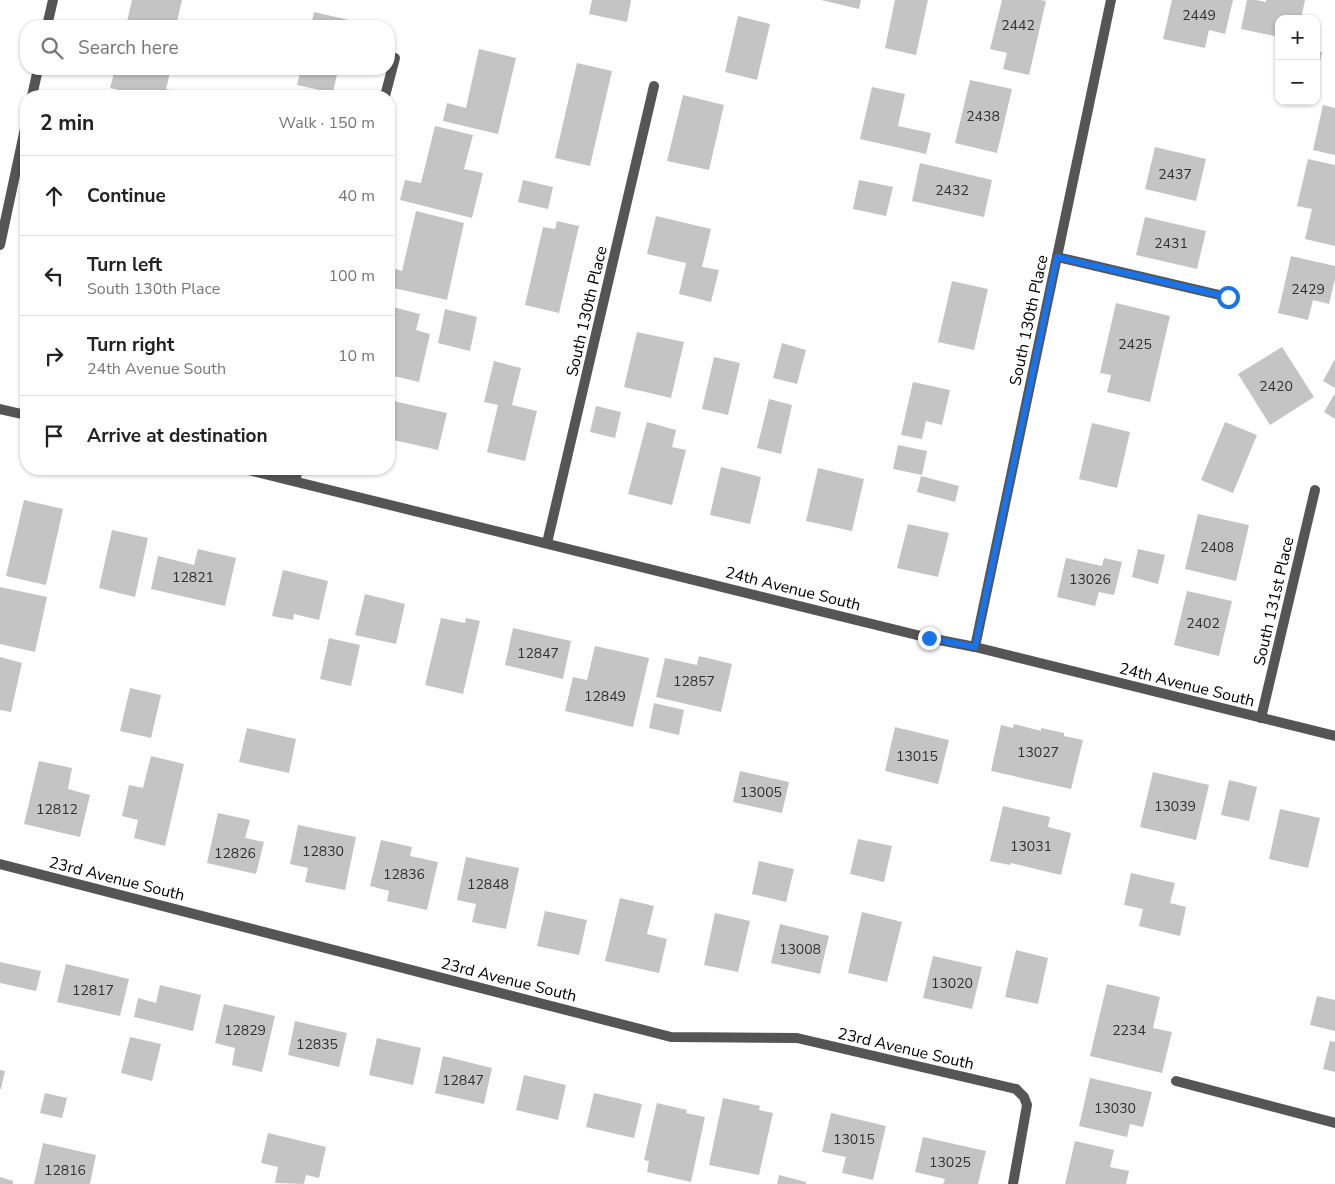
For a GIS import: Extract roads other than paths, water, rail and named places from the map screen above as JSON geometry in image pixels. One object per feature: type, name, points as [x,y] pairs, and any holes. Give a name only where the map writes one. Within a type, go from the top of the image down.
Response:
[{"type":"street","points":[[48,20],[53,0]]},
{"type":"street","name":"South 130th Place","points":[[975,647],[1111,0]]},
{"type":"street","points":[[33,90],[37,75]]},
{"type":"street","points":[[387,90],[390,75]]},
{"type":"street","name":"South 130th Place","points":[[547,543],[654,86]]},
{"type":"street","points":[[0,246],[20,152]]},
{"type":"street","points":[[1057,257],[1228,297]]},
{"type":"street","points":[[0,409],[20,414]]},
{"type":"street","name":"24th Avenue South","points":[[270,475],[1335,736]]},
{"type":"street","points":[[295,481],[296,475]]},
{"type":"street","name":"South 131st Place","points":[[1261,718],[1315,490]]},
{"type":"street","name":"23rd Avenue South","points":[[0,864],[671,1037],[797,1038],[1016,1089],[1024,1097],[1027,1105],[1013,1184]]},
{"type":"street","points":[[1176,1081],[1335,1123]]}]
